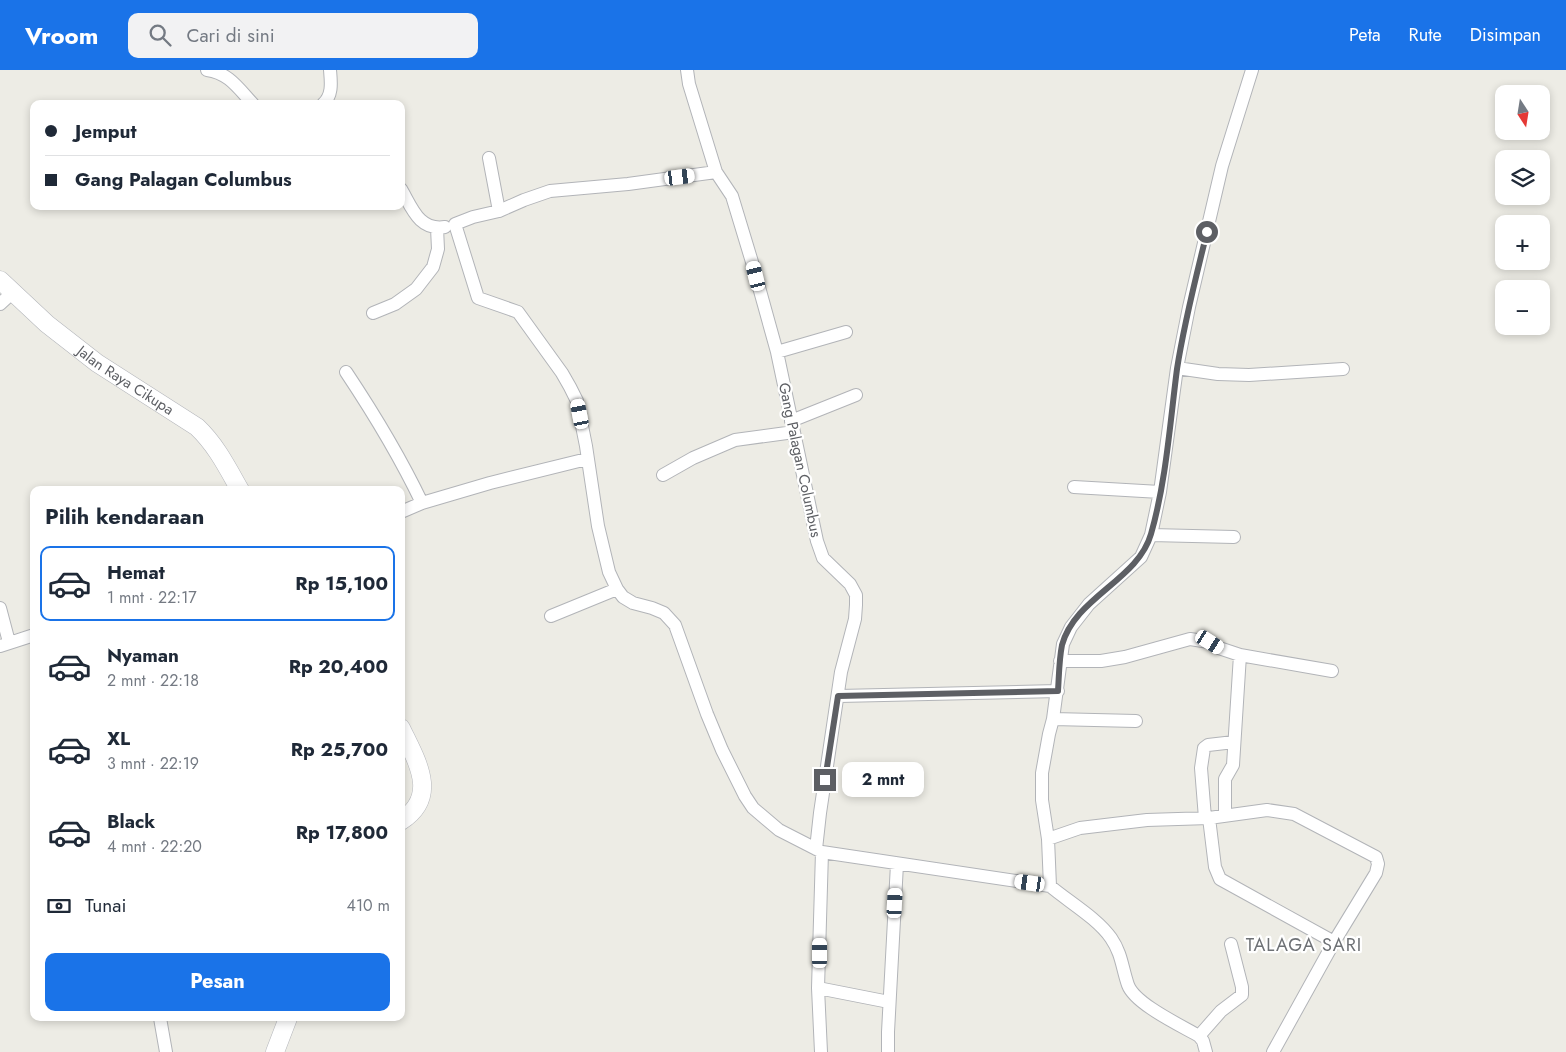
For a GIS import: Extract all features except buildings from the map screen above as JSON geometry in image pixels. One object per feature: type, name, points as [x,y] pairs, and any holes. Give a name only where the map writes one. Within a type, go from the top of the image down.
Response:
[{"type":"main road","name":"Jalan Raya Cikupa","points":[[0,280],[7,298],[47,324],[97,363],[196,427],[208,438],[220,454],[238,486]]},
{"type":"main road","points":[[405,737],[418,765],[423,785],[421,801],[405,818]]},
{"type":"main road","points":[[275,1052],[287,1021]]},
{"type":"street","points":[[207,70],[222,73],[249,100]]},
{"type":"street","points":[[327,100],[331,88],[330,70]]},
{"type":"street","name":"Gang Palagan Columbus","points":[[687,70],[689,84],[716,172],[732,196],[777,352],[817,541],[823,558],[844,576],[856,595],[855,619],[845,654],[820,813],[818,988],[821,1052]]},
{"type":"street","points":[[1050,886],[1048,839],[1042,800],[1042,773],[1049,734],[1054,720],[1063,644],[1071,627],[1089,604],[1141,557],[1151,536],[1160,492],[1177,368],[1189,307],[1222,166],[1252,70]]},
{"type":"street","points":[[489,158],[499,211]]},
{"type":"street","points":[[405,196],[423,223],[431,228],[437,228],[499,211],[550,191],[628,184],[716,172]]},
{"type":"street","points":[[454,224],[478,298],[518,312],[562,373],[577,401],[605,559],[617,589],[623,597],[634,603],[664,613],[676,625],[707,714],[722,750],[753,808],[778,830],[819,850],[897,864],[1050,886],[1102,927],[1112,939],[1121,956],[1128,986],[1138,999],[1199,1036],[1203,1041],[1206,1052]]},
{"type":"street","points":[[373,313],[395,304],[416,288],[433,267],[438,249],[437,228]]},
{"type":"street","points":[[777,352],[846,332]]},
{"type":"street","points":[[1177,368],[1218,374],[1249,375],[1343,369]]},
{"type":"street","points":[[346,372],[406,469],[412,508],[490,483],[587,459]]},
{"type":"street","points":[[663,475],[693,458],[735,440],[792,427],[856,395]]},
{"type":"street","points":[[1074,487],[1160,492]]},
{"type":"street","points":[[1151,536],[1234,537]]},
{"type":"street","points":[[551,616],[617,589]]},
{"type":"street","points":[[0,608],[5,644],[30,636]]},
{"type":"street","points":[[1060,661],[1100,661],[1125,657],[1190,639],[1210,642],[1219,648],[1240,654],[1332,671]]},
{"type":"street","points":[[1225,816],[1225,779],[1233,765],[1240,654]]},
{"type":"street","points":[[838,696],[1058,691]]},
{"type":"street","points":[[1054,720],[1136,721]]},
{"type":"street","points":[[1234,742],[1208,745],[1204,748],[1201,768],[1215,867],[1220,879],[1334,942]]},
{"type":"street","points":[[1048,839],[1080,828],[1147,820],[1207,818],[1267,810],[1294,814],[1376,857],[1378,864],[1376,873],[1334,942],[1273,1052]]},
{"type":"street","points":[[888,1052],[897,864]]},
{"type":"street","points":[[1199,1036],[1221,1011],[1242,995],[1242,987],[1231,944]]},
{"type":"street","points":[[818,988],[889,1002]]},
{"type":"street","points":[[161,1021],[166,1052]]},
{"type":"district","name":"TALAGA SARI","points":[[1304,945]]},
{"type":"route","points":[[825,780],[838,696],[1058,691],[1063,644],[1071,627],[1089,604],[1141,557],[1151,536],[1160,492],[1182,340],[1207,232]]}]
